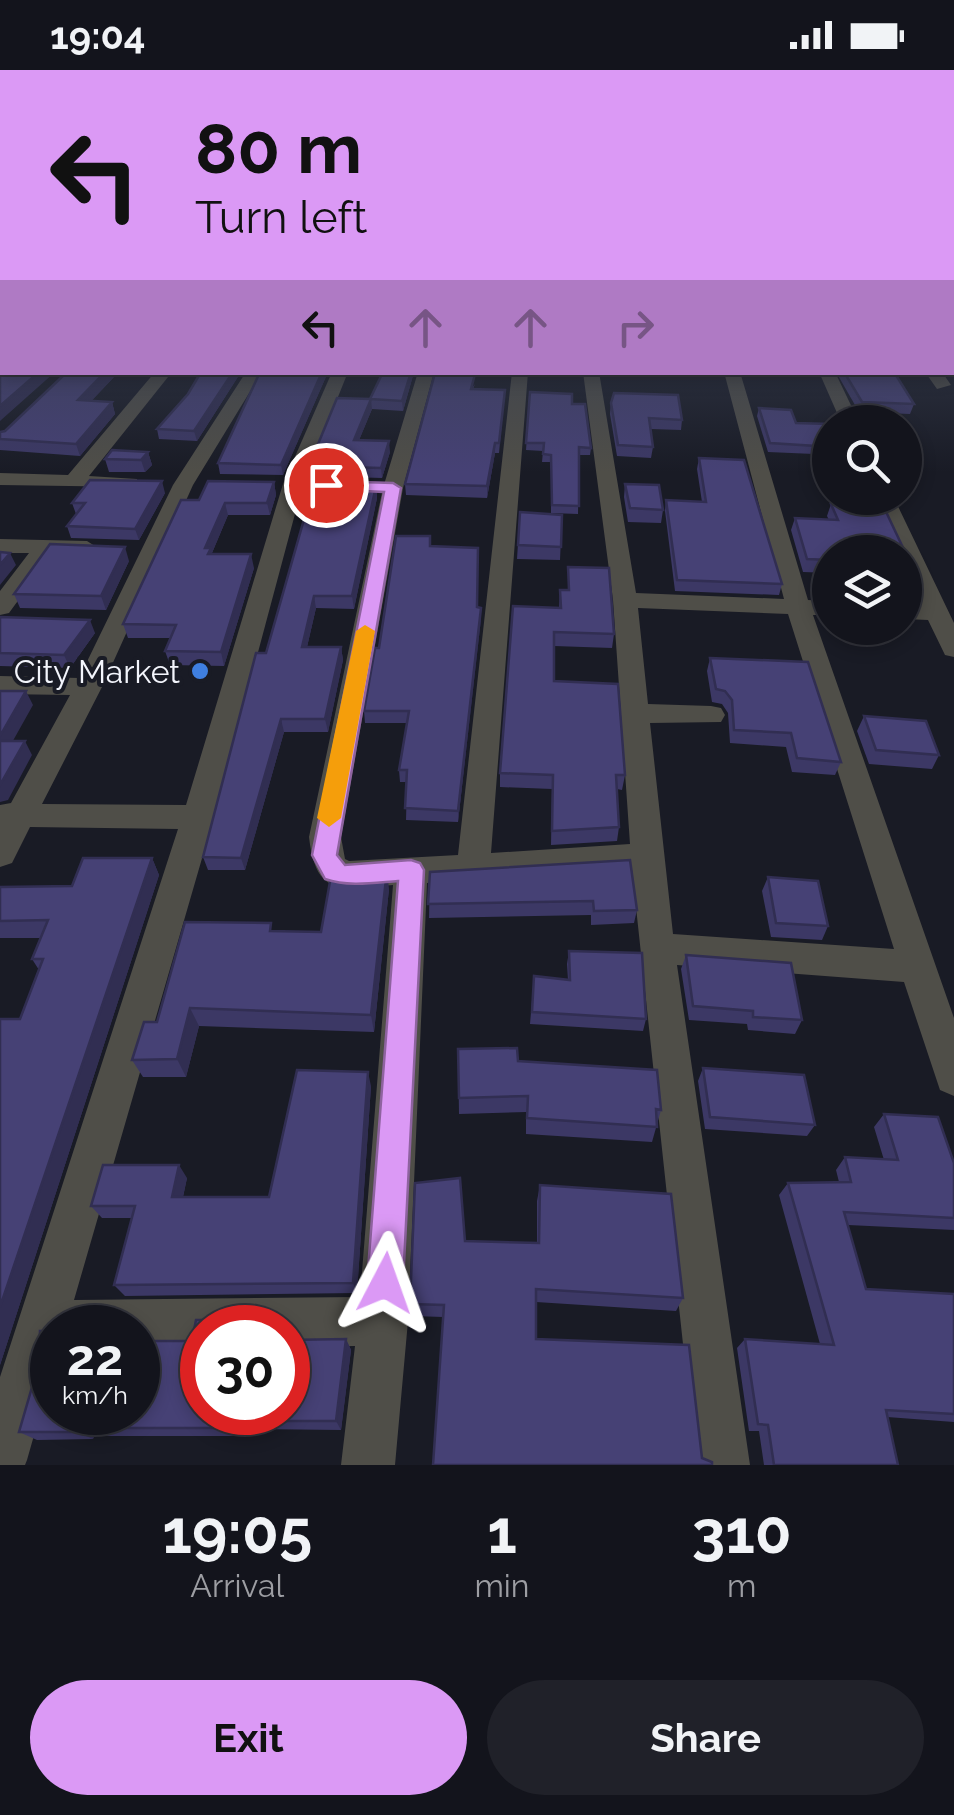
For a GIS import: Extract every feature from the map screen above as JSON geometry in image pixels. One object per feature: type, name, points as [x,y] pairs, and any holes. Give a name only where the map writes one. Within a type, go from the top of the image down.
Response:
[{"type":"street","points":[[74,481],[162,375]]},
{"type":"street","points":[[0,854],[10,816],[88,686],[105,622],[132,550],[252,375]]},
{"type":"street","points":[[46,1305],[198,817],[292,484],[339,375]]},
{"type":"street","points":[[425,375],[385,488],[325,855],[334,872],[345,875],[647,856]]},
{"type":"street","points":[[473,867],[520,375]]},
{"type":"street","points":[[591,375],[625,600],[656,948],[723,1465]]},
{"type":"street","points":[[733,375],[798,607],[954,1076]]},
{"type":"street","points":[[828,375],[842,405]]},
{"type":"street","points":[[0,478],[174,484]]},
{"type":"street","points":[[892,515],[954,649]]},
{"type":"street","points":[[0,546],[132,550]]},
{"type":"street","points":[[6,615],[46,546]]},
{"type":"street","points":[[625,600],[812,607]]},
{"type":"street","points":[[922,613],[936,613]]},
{"type":"street","points":[[0,685],[88,686]]},
{"type":"street","points":[[636,714],[710,715]]},
{"type":"street","points":[[10,816],[198,817]]},
{"type":"street","points":[[368,1465],[383,1321],[411,870]]},
{"type":"street","points":[[656,948],[916,967]]},
{"type":"street","points":[[160,1324],[383,1321]]},
{"type":"street","points":[[0,1460],[30,1359]]},
{"type":"building","points":[[0,375],[36,375],[0,406]]},
{"type":"building","points":[[64,375],[102,375],[78,400],[112,402],[76,444],[0,439],[0,432]]},
{"type":"building","points":[[199,375],[231,375],[194,431],[157,429]]},
{"type":"building","points":[[259,375],[321,375],[281,465],[218,463]]},
{"type":"building","points":[[382,375],[410,375],[402,401],[371,399],[354,440],[389,441],[381,468],[309,466],[337,398],[370,399]]},
{"type":"building","points":[[434,375],[475,375],[471,389],[505,390],[499,443],[495,443],[487,486],[405,484]]},
{"type":"building","points":[[846,375],[896,375],[914,404],[862,402]]},
{"type":"building","points":[[530,392],[572,394],[572,404],[585,404],[591,448],[579,447],[579,506],[552,505],[551,455],[543,454],[544,443],[526,443]]},
{"type":"building","points":[[614,393],[678,395],[682,420],[649,418],[653,447],[618,445],[611,403]]},
{"type":"building","points":[[759,408],[791,410],[796,423],[812,423],[812,446],[770,443]]},
{"type":"building","points":[[112,450],[148,452],[141,460],[105,459]]},
{"type":"building","points":[[699,458],[744,460],[782,584],[677,580],[666,500],[706,502]]},
{"type":"building","points":[[90,480],[162,481],[135,529],[67,526],[85,503],[72,503]]},
{"type":"building","points":[[208,481],[274,482],[267,503],[225,503],[205,548],[211,548],[208,554],[251,554],[221,652],[165,651],[176,625],[123,624],[181,500],[199,500]]},
{"type":"building","points":[[314,484],[376,486],[352,596],[314,596],[302,647],[341,647],[325,719],[281,719],[241,858],[203,857],[256,653],[266,653]]},
{"type":"building","points":[[625,484],[659,485],[663,510],[630,508]]},
{"type":"building","points":[[520,512],[562,515],[561,547],[518,545]]},
{"type":"building","points":[[836,515],[888,515],[897,535],[812,535],[812,559],[807,559],[795,518],[838,520]]},
{"type":"building","points":[[396,536],[430,536],[430,546],[478,548],[477,607],[481,608],[458,811],[405,808],[407,770],[399,770],[409,711],[364,711],[375,648],[379,648]]},
{"type":"building","points":[[50,544],[125,547],[101,596],[14,594]]},
{"type":"building","points":[[0,552],[10,553],[0,565]]},
{"type":"building","points":[[568,567],[609,568],[614,634],[554,632],[554,681],[618,684],[625,775],[616,775],[619,827],[552,831],[553,775],[500,773],[513,606],[561,608],[560,590],[569,590]]},
{"type":"building","points":[[0,617],[90,620],[64,655],[0,653]]},
{"type":"building","points":[[710,658],[808,662],[841,762],[797,758],[791,733],[734,730],[732,700],[725,691],[716,689]]},
{"type":"building","points":[[0,691],[26,691],[0,736]]},
{"type":"building","points":[[864,716],[926,721],[939,755],[876,750]]},
{"type":"building","points":[[0,741],[25,741],[0,785]]},
{"type":"building","points":[[83,858],[152,858],[0,1307],[0,1019],[20,1019],[43,959],[32,959],[48,920],[0,921],[0,887],[72,886]]},
{"type":"building","points":[[630,860],[637,910],[594,911],[593,901],[428,904],[430,872]]},
{"type":"building","points":[[332,870],[387,870],[371,1015],[190,1008],[177,1059],[132,1060],[144,1022],[157,1022],[185,922],[271,923],[270,931],[321,932]]},
{"type":"building","points":[[768,877],[818,881],[828,926],[776,923]]},
{"type":"building","points":[[569,951],[642,953],[646,1019],[532,1012],[534,976],[570,980]]},
{"type":"building","points":[[686,955],[791,963],[802,1020],[753,1017],[753,1011],[693,1006]]},
{"type":"building","points":[[517,1048],[518,1061],[657,1070],[661,1110],[656,1109],[657,1127],[527,1118],[528,1096],[459,1098],[458,1049]]},
{"type":"building","points":[[703,1068],[804,1075],[815,1125],[710,1117]]},
{"type":"building","points":[[297,1070],[368,1072],[353,1283],[114,1285],[135,1206],[91,1206],[103,1165],[179,1165],[172,1197],[269,1197]]},
{"type":"building","points":[[884,1114],[938,1117],[954,1163],[954,1218],[844,1212],[866,1289],[954,1294],[954,1414],[886,1410],[898,1465],[774,1465],[768,1425],[758,1424],[745,1339],[834,1345],[788,1183],[851,1182],[845,1157],[898,1160]]},
{"type":"building","points":[[460,1178],[465,1241],[539,1243],[540,1185],[671,1194],[683,1298],[536,1289],[536,1339],[689,1345],[702,1458],[712,1465],[433,1465],[444,1305],[410,1304],[415,1183]]},
{"type":"building","points":[[346,1339],[336,1421],[310,1421],[310,1340]]},
{"type":"building","points":[[160,1341],[180,1341],[180,1428],[160,1428]]},
{"type":"building","points":[[30,1394],[30,1432],[19,1432]]},
{"type":"slow traffic","points":[[329,818],[365,631]]},
{"type":"place","name":"City Market","points":[[200,671]]},
{"type":"route","points":[[326,485],[393,488],[325,855],[334,872],[345,875],[411,870],[385,1283]]}]
